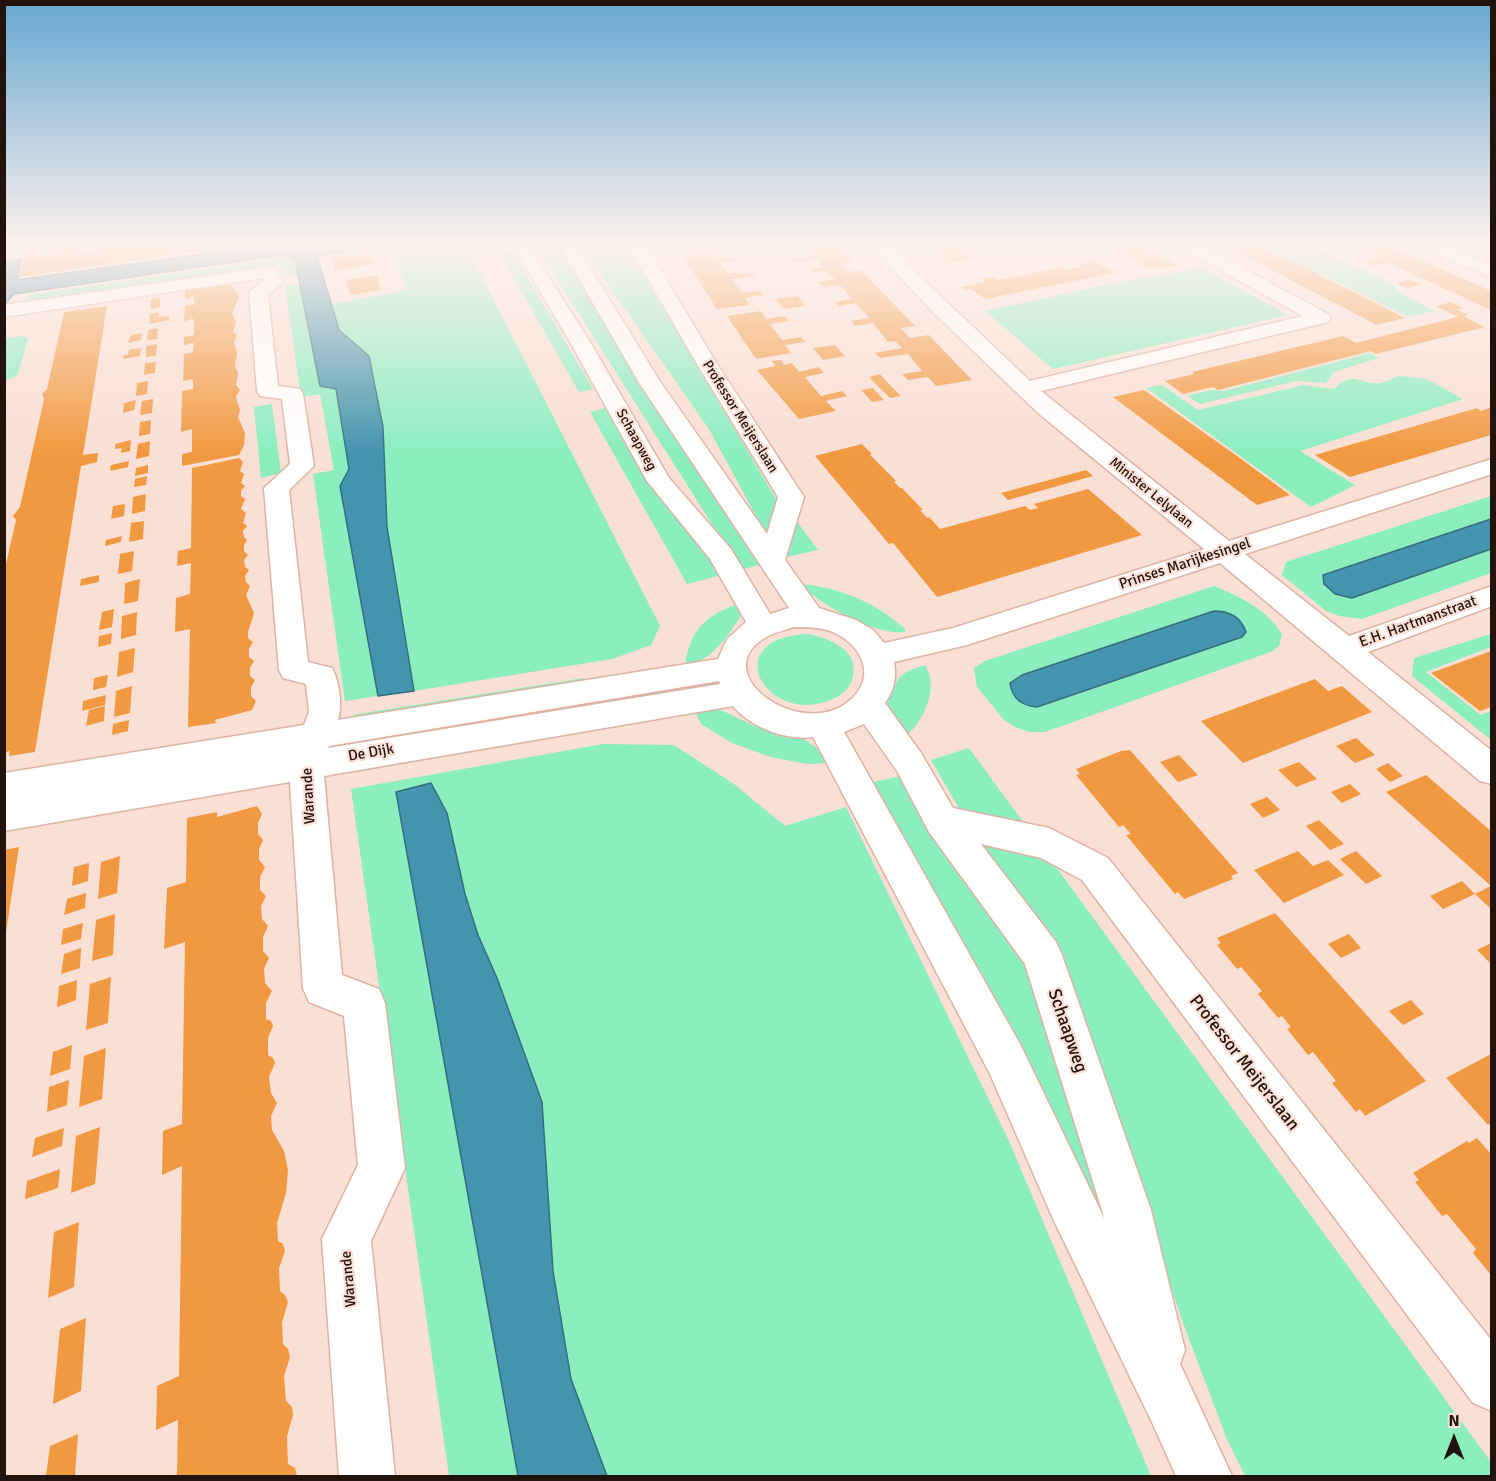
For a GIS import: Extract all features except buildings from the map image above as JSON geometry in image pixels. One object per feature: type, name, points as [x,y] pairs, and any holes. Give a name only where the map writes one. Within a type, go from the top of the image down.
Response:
[{"type":"street","name":"Warande","points":[[260,315],[268,391],[292,394],[302,466],[276,488],[294,670],[321,676],[325,712],[311,749],[323,988],[364,1003],[382,1167],[346,1239],[367,1476]]},
{"type":"street","name":"Schaapweg","points":[[563,315],[659,481],[721,555],[762,625]]},
{"type":"street","points":[[610,315],[649,381],[810,617]]},
{"type":"street","name":"Professor Meijerslaan","points":[[679,315],[791,497],[771,563]]},
{"type":"street","name":"Minister Lelylaan","points":[[948,315],[1046,408],[1345,649],[1491,771]]},
{"type":"street","points":[[1026,388],[1321,318],[1316,315]]},
{"type":"street","name":"Prinses Marijkesingel","points":[[877,655],[950,640],[1491,466]]},
{"type":"street","name":"E.H. Hartmanstraat","points":[[1345,649],[1491,595]]},
{"type":"street","points":[[793,617],[810,617],[845,626],[865,639],[877,655],[881,665],[880,685],[868,704],[849,717],[823,725],[806,726],[773,719],[759,712],[734,681],[736,648],[752,632],[762,625],[793,617]]},
{"type":"street","name":"De Dijk","points":[[4,787],[311,749],[734,681]]},
{"type":"street","name":"Schaapweg","points":[[868,704],[909,762],[942,821],[1042,955],[1127,1210],[1170,1401]]},
{"type":"street","name":"Schaapweg","points":[[823,725],[1005,1059],[1071,1204],[1170,1401],[1204,1476]]},
{"type":"street","name":"De Dijk","points":[[4,816],[311,749]]},
{"type":"street","name":"Professor Meijerslaan","points":[[942,821],[1049,844],[1095,869],[1491,1384]]},
{"type":"green space","points":[[289,315],[307,315],[320,385],[336,389],[349,469],[340,487],[378,696],[345,701],[313,474],[334,470],[320,394],[301,397]]},
{"type":"green space","points":[[334,315],[501,315],[660,626],[651,645],[612,659],[414,691],[387,527],[383,427],[369,356],[339,330]]},
{"type":"green space","points":[[535,315],[550,315],[593,389],[579,392]]},
{"type":"green space","points":[[580,315],[605,315],[762,564],[741,570]]},
{"type":"green space","points":[[629,315],[667,315],[779,504],[769,540],[709,429]]},
{"type":"green space","points":[[990,315],[1288,315],[1053,369]]},
{"type":"green space","points":[[19,336],[28,338],[18,375],[5,381],[5,338]]},
{"type":"green space","points":[[1370,353],[1379,358],[1334,372],[1326,383],[1296,381],[1200,404],[1187,396],[1210,390],[1224,391]]},
{"type":"green space","points":[[1399,376],[1427,379],[1463,399],[1300,451],[1355,485],[1311,507],[1146,388],[1162,385],[1198,410],[1304,385],[1334,389],[1341,383],[1352,379],[1380,383]]},
{"type":"green space","points":[[272,404],[281,473],[261,478],[254,407]]},
{"type":"green space","points":[[605,408],[722,575],[687,584],[590,412]]},
{"type":"green space","points":[[1491,496],[1491,519],[1323,576],[1352,598],[1491,549],[1491,573],[1362,619],[1339,616],[1326,611],[1282,575],[1286,562]]},
{"type":"green space","points":[[798,523],[818,550],[787,557],[796,525]]},
{"type":"green space","points":[[800,585],[831,589],[858,598],[894,620],[905,629],[905,632],[879,629],[850,618],[821,601]]},
{"type":"green space","points":[[1214,586],[1243,599],[1269,618],[1282,634],[1279,646],[1273,651],[1045,732],[1030,732],[1004,720],[977,687],[974,668],[985,661]]},
{"type":"green space","points":[[739,604],[741,615],[718,647],[703,659],[685,666],[687,653],[695,633],[701,626],[717,613]]},
{"type":"green space","points":[[807,634],[825,639],[842,648],[852,661],[854,670],[851,683],[842,694],[813,705],[791,703],[773,694],[762,680],[758,665],[763,651],[779,640]]},
{"type":"green space","points":[[1491,634],[1491,647],[1426,672],[1481,715],[1491,711],[1491,740],[1412,676],[1414,658]]},
{"type":"green space","points":[[926,666],[929,675],[930,694],[919,721],[907,735],[888,708],[888,702],[898,679],[906,672]]},
{"type":"green space","points":[[584,678],[585,683],[360,718],[352,715]]},
{"type":"green space","points":[[642,690],[644,699],[357,744],[356,742],[358,738]]},
{"type":"green space","points":[[694,708],[717,708],[752,725],[802,738],[817,748],[829,763],[807,764],[771,757],[732,743],[701,724]]},
{"type":"green space","points":[[575,728],[577,734],[351,773],[351,767]]},
{"type":"green space","points":[[603,744],[674,745],[734,784],[785,826],[846,807],[1008,1139],[1151,1476],[449,1476],[351,789]]},
{"type":"green space","points":[[969,748],[1491,1462],[1491,1476],[1245,1476],[1226,1437],[1182,1320],[1076,1010],[931,760]]},
{"type":"green space","points":[[905,775],[1016,945],[1039,994],[1113,1220],[1106,1228],[870,783]]},
{"type":"water","points":[[306,315],[335,315],[339,330],[369,356],[383,427],[387,527],[414,691],[378,696],[340,486],[349,469],[336,389],[320,386]]},
{"type":"water","points":[[1491,519],[1491,549],[1352,598],[1335,594],[1324,584],[1323,575]]},
{"type":"water","points":[[1214,611],[1234,616],[1241,622],[1246,632],[1242,637],[1037,707],[1019,700],[1011,688],[1010,683],[1022,675]]},
{"type":"water","points":[[431,783],[447,813],[465,894],[478,935],[497,978],[542,1102],[553,1271],[571,1379],[607,1476],[518,1476],[396,792]]}]
